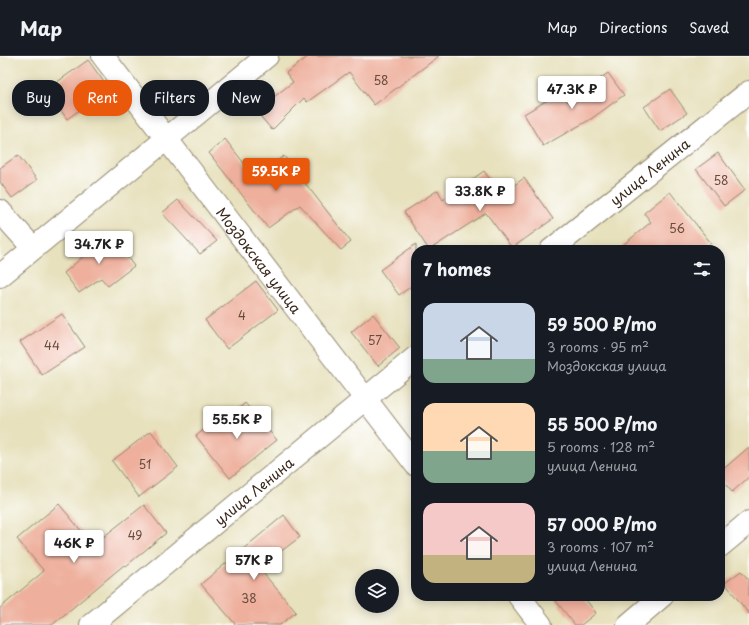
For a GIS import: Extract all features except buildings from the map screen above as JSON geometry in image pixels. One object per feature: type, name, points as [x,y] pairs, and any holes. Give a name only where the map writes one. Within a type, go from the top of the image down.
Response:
[{"type":"street","name":"Моздокская улица","points":[[103,56],[411,459]]},
{"type":"street","points":[[0,276],[32,248],[267,56]]},
{"type":"street","name":"улица Ленина","points":[[557,245],[749,92]]},
{"type":"street","points":[[0,211],[32,248]]},
{"type":"street","name":"улица Ленина","points":[[91,625],[364,398],[411,361]]},
{"type":"street","points":[[725,542],[749,522]]},
{"type":"street","points":[[523,601],[541,625]]},
{"type":"street","points":[[628,625],[656,601]]}]
